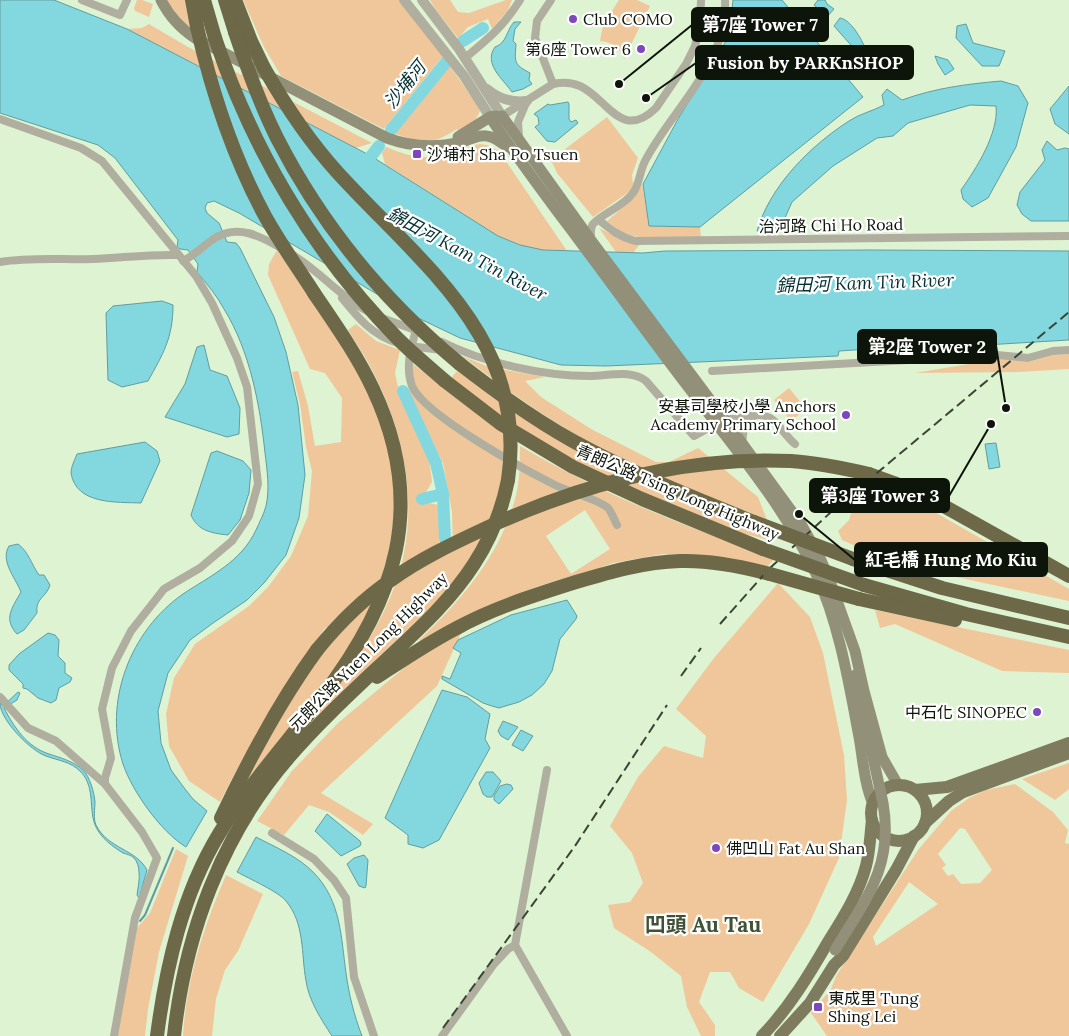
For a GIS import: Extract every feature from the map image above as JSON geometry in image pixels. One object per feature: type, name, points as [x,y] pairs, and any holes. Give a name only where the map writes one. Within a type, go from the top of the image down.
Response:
[{"type":"highway","name":"元朗公路 Yuen Long Highway","points":[[157,1036],[167,974],[175,942],[196,881],[209,851],[250,789],[322,697],[354,652],[382,599],[389,579],[396,553],[400,518],[400,486],[397,459],[380,403],[364,370],[343,335],[314,293],[266,216],[232,145],[204,60],[192,0]]},
{"type":"highway","name":"青朗公路 Tsing Long Highway","points":[[204,0],[222,60],[244,114],[266,160],[293,206],[326,255],[399,340],[445,381],[501,424],[573,468],[763,549],[906,598],[1002,623],[1069,637]]},
{"type":"highway","name":"青朗公路 Tsing Long Highway","points":[[225,0],[235,10],[253,81],[274,129],[316,206],[346,248],[385,293],[427,336],[464,359],[518,407],[572,440],[624,467],[754,522],[853,559],[942,588],[1069,618]]},
{"type":"highway","name":"元朗公路 Yuen Long Highway","points":[[174,1036],[190,944],[204,901],[228,847],[253,805],[277,771],[300,744],[428,620],[468,573],[493,529],[504,498],[512,444],[510,416],[506,399],[496,368],[477,329],[444,283],[350,186],[308,137],[272,83],[235,10]]},
{"type":"highway","points":[[209,851],[225,811],[267,728],[317,650],[342,621],[367,598],[418,562],[497,523],[579,492],[614,481],[707,464],[780,461],[813,463],[869,474],[933,500],[1069,576]]},
{"type":"highway","points":[[349,695],[418,650],[474,619],[515,602],[596,576],[645,564],[679,561],[715,562],[770,574],[876,603],[975,623],[1002,623]]},
{"type":"main road","points":[[161,0],[173,20],[195,38],[374,132],[406,144],[428,146],[461,142],[474,137],[496,119]]},
{"type":"main road","points":[[447,144],[496,119]]},
{"type":"main road","points":[[496,119],[520,139],[572,213],[587,241],[683,381],[742,443],[797,519],[820,558],[830,581],[855,651],[882,757],[898,785]]},
{"type":"main road","points":[[496,119],[512,149],[698,383],[774,502],[816,575],[828,604],[844,664],[860,740],[868,793],[873,804]]},
{"type":"main road","points":[[474,137],[491,137],[512,149]]},
{"type":"main road","points":[[834,965],[835,950],[869,895],[879,872],[886,840],[884,810],[849,653],[846,626]]},
{"type":"main road","points":[[915,790],[947,787],[1069,743]]},
{"type":"main road","points":[[872,820],[879,832],[889,839],[899,841],[914,836],[949,801],[963,792],[1069,753]]},
{"type":"main road","points":[[762,1036],[773,1025],[802,986],[841,920],[861,881],[869,855],[873,804],[878,794],[898,785],[907,786],[915,790],[925,803],[925,823]]},
{"type":"main road","points":[[780,1036],[810,1003],[834,965],[843,956],[896,870],[914,836]]},
{"type":"street","points":[[82,0],[120,15],[127,0]]},
{"type":"street","points":[[404,0],[496,119]]},
{"type":"street","points":[[422,0],[485,87],[496,119]]},
{"type":"street","points":[[464,76],[462,66],[465,58],[498,30],[509,18],[520,0]]},
{"type":"street","points":[[551,0],[537,21],[535,38],[553,84]]},
{"type":"street","points":[[496,119],[527,102],[553,84],[566,82],[580,86],[621,118],[636,120],[650,114],[681,72],[693,51],[700,26],[702,0]]},
{"type":"street","points":[[587,241],[590,232],[597,222],[633,193],[644,162],[703,74],[720,38],[725,13],[725,0]]},
{"type":"street","points":[[485,87],[500,98],[511,102],[527,102]]},
{"type":"street","points":[[520,139],[518,122],[527,102]]},
{"type":"street","points":[[0,119],[81,148],[102,161],[196,276],[212,303],[248,387],[258,484],[249,516],[232,541],[200,568],[164,589],[131,631],[112,668],[102,709],[111,758],[105,784]]},
{"type":"street","name":"治河路 Chi Ho Road","points":[[572,213],[582,220],[597,222],[624,238],[635,241],[1069,236]]},
{"type":"street","points":[[0,262],[19,259],[91,259],[153,254],[183,258],[226,233],[255,234],[308,264],[345,297],[367,312],[416,330],[464,359]]},
{"type":"street","points":[[328,281],[355,314],[372,331],[387,340],[464,359],[491,361],[551,373],[590,376],[637,376],[646,381],[694,436],[720,420],[735,419],[754,414],[771,419],[795,444]]},
{"type":"street","points":[[416,330],[409,361],[411,381],[418,395],[427,405],[477,441],[519,466],[556,486],[605,506],[612,514],[617,525]]},
{"type":"street","points":[[712,371],[997,355],[1028,358],[1053,351],[1069,350]]},
{"type":"street","points":[[742,443],[744,428],[754,414]]},
{"type":"street","points":[[0,697],[28,728],[56,741],[105,784],[142,832],[157,858],[135,918],[114,1036]]},
{"type":"street","points":[[547,770],[515,944],[567,1036]]},
{"type":"street","points":[[272,833],[314,859],[334,880],[346,898],[354,977],[374,1036]]},
{"type":"street","points":[[442,1036],[494,964],[515,944]]},
{"type":"shaded area","points":[[137,0],[153,4],[149,17],[135,11],[134,8]]},
{"type":"shaded area","points":[[167,0],[185,0],[190,28],[175,13]]},
{"type":"shaded area","points":[[243,0],[399,0],[443,56],[384,129],[281,76],[264,47]]},
{"type":"shaded area","points":[[430,0],[450,0],[458,12],[469,13],[506,0],[512,0],[508,10],[492,29],[488,19],[468,27],[458,38]]},
{"type":"shaded area","points":[[619,0],[637,0],[650,6],[624,59],[615,46],[600,41],[603,25]]},
{"type":"shaded area","points":[[149,24],[188,47],[372,143],[356,148],[127,29],[142,28]]},
{"type":"shaded area","points":[[450,66],[480,111],[474,123],[459,133],[457,129],[440,138],[427,141],[395,134]]},
{"type":"shaded area","points":[[607,117],[638,158],[632,175],[633,184],[630,191],[593,217],[557,173],[551,160]]},
{"type":"shaded area","points":[[480,144],[499,151],[567,251],[543,250],[520,245],[498,236],[385,164],[382,153],[386,147],[412,156],[432,157]]},
{"type":"shaded area","points":[[642,184],[649,226],[700,227],[701,238],[635,236],[621,231],[607,221],[635,197]]},
{"type":"shaded area","points":[[599,228],[625,241],[640,244],[633,253],[616,252]]},
{"type":"shaded area","points":[[277,250],[335,334],[372,401],[390,457],[394,488],[393,519],[389,550],[380,580],[369,609],[354,638],[327,679],[249,778],[289,704],[337,635],[326,627],[296,669],[269,712],[220,802],[189,781],[169,746],[166,714],[174,678],[195,644],[249,606],[268,587],[291,556],[308,516],[312,471],[306,447],[300,404],[292,372],[298,371],[308,406],[315,446],[341,442],[342,398],[325,373],[310,369],[268,275],[269,264]]},
{"type":"shaded area","points":[[356,324],[376,341],[400,350],[395,373],[399,392],[429,457],[432,482],[425,494],[418,495],[418,501],[439,505],[439,553],[453,551],[452,512],[443,463],[409,393],[413,364],[505,435],[505,467],[499,500],[487,533],[448,591],[298,735],[347,673],[364,647],[391,595],[404,553],[408,507],[404,462],[393,418],[384,396],[366,358],[348,330]]},
{"type":"shaded area","points":[[1069,354],[1069,369],[1019,372],[915,373],[998,359],[1029,362],[1054,355]]},
{"type":"shaded area","points":[[462,356],[489,367],[545,377],[525,381],[541,397],[591,429],[656,462],[669,462],[698,448],[758,497],[767,520],[652,473],[590,443],[525,402]]},
{"type":"shaded area","points":[[459,369],[493,395],[773,541],[725,529],[603,476],[514,427],[451,378]]},
{"type":"shaded area","points":[[789,388],[806,409],[791,421],[774,400]]},
{"type":"shaded area","points":[[520,446],[582,479],[644,508],[775,558],[767,567],[699,555],[663,554],[613,563],[572,578],[571,576],[536,587],[501,601],[422,643],[419,640],[465,592],[490,556],[501,536],[510,516],[516,495],[519,477]],"holes":[[[585,510],[610,549],[571,574],[546,536]]]},
{"type":"shaded area","points":[[880,487],[912,499],[1069,589],[1069,601],[902,567],[842,540],[838,531],[849,520],[852,510]]},
{"type":"shaded area","points":[[778,583],[810,617],[823,653],[844,755],[847,800],[839,858],[809,924],[763,1002],[739,988],[730,972],[710,972],[699,1002],[715,1025],[715,1036],[701,1036],[687,1007],[681,976],[651,952],[614,928],[608,905],[630,902],[643,883],[632,853],[610,826],[638,777],[664,746],[703,758],[706,736],[676,709],[714,658]]},
{"type":"shaded area","points":[[875,610],[1069,650],[1069,673],[1002,671],[895,624],[880,628]]},
{"type":"shaded area","points":[[461,633],[437,686],[321,793],[373,824],[363,835],[329,812],[309,805],[284,835],[257,821],[292,771],[338,723],[416,658]]},
{"type":"shaded area","points":[[1069,763],[1069,789],[1055,800],[1022,779]]},
{"type":"shaded area","points":[[1015,784],[1053,812],[1068,830],[1065,843],[1069,844],[1069,1036],[827,1036],[811,1013],[831,989],[836,976],[918,850],[951,811],[969,798],[986,790]],"holes":[[[960,828],[965,829],[992,870],[980,883],[961,884],[953,874],[948,876],[942,868],[946,865],[938,854]],[[909,882],[938,904],[876,946],[873,937]]]},
{"type":"shaded area","points":[[176,849],[188,856],[159,952],[145,1036],[117,1036],[137,928],[150,913]]},
{"type":"shaded area","points":[[226,875],[263,894],[238,951],[225,970],[216,999],[212,1036],[183,1036],[188,994],[197,954],[210,914]]},
{"type":"water","name":"錦田河 Kam Tin River","points":[[0,0],[54,0],[127,29],[371,156],[498,236],[520,245],[543,250],[643,253],[665,251],[870,250],[1069,251],[1069,340],[901,350],[885,348],[839,351],[838,356],[606,366],[561,365],[460,338],[416,317],[239,213],[214,201],[207,203],[205,208],[207,213],[219,223],[227,242],[236,243],[240,248],[274,317],[286,352],[298,405],[305,475],[299,518],[286,555],[264,583],[247,600],[190,640],[168,673],[158,711],[161,743],[171,770],[193,799],[207,811],[186,847],[157,821],[140,798],[127,775],[118,740],[116,716],[119,693],[135,648],[148,627],[164,609],[183,594],[233,560],[250,541],[263,515],[268,486],[257,397],[241,342],[221,304],[197,272],[198,264],[188,250],[177,247],[178,240],[115,158],[98,145],[0,113]]},
{"type":"water","points":[[733,0],[782,0],[863,97],[700,227],[649,226],[643,184],[678,119],[729,36]]},
{"type":"water","points":[[818,0],[825,0],[834,9],[827,17],[814,5]]},
{"type":"water","points":[[840,18],[849,23],[858,34],[869,57],[865,61],[834,26]]},
{"type":"water","points":[[514,22],[521,22],[515,29],[513,41],[516,44],[516,62],[530,73],[529,80],[532,84],[512,92],[496,71],[491,59],[495,47],[502,43]]},
{"type":"water","points":[[966,24],[973,43],[1005,51],[999,66],[982,66],[956,38],[957,26]]},
{"type":"water","points":[[935,56],[948,60],[954,69],[945,75]]},
{"type":"water","points":[[1001,81],[1018,86],[1028,103],[1016,147],[988,198],[972,207],[963,199],[961,190],[973,172],[990,139],[994,128],[996,106],[970,105],[908,123],[893,136],[877,138],[833,166],[792,202],[781,227],[769,232],[757,231],[771,198],[793,168],[834,131],[853,119],[884,105],[882,95],[887,89],[902,100],[951,87]]},
{"type":"water","points":[[1069,86],[1069,134],[1055,124],[1050,109]]},
{"type":"water","points":[[568,102],[569,119],[571,122],[576,120],[578,123],[555,142],[547,141],[535,127],[539,124],[538,117],[534,114],[548,104]]},
{"type":"water","points":[[1047,141],[1057,150],[1069,149],[1069,221],[1031,221],[1022,214],[1017,205],[1020,192],[1045,160],[1042,150]]},
{"type":"water","points":[[162,301],[173,305],[173,317],[163,354],[148,381],[122,387],[108,380],[106,313],[113,306]]},
{"type":"water","points":[[204,345],[210,370],[227,376],[240,408],[239,434],[227,437],[165,417],[185,384],[197,347]]},
{"type":"water","points":[[145,442],[157,451],[160,461],[141,503],[99,500],[81,491],[74,483],[71,471],[77,454]]},
{"type":"water","points":[[996,443],[1000,467],[989,469],[985,444]]},
{"type":"water","points":[[217,451],[243,461],[251,470],[249,493],[240,520],[228,535],[201,528],[191,515],[211,453]]},
{"type":"water","points":[[18,544],[27,554],[39,575],[44,575],[50,585],[39,601],[37,613],[24,630],[17,634],[10,623],[10,613],[21,592],[9,569],[6,557],[9,546]]},
{"type":"water","points":[[567,600],[577,616],[576,619],[560,639],[552,671],[544,684],[532,695],[519,702],[499,708],[483,703],[442,679],[442,676],[450,679],[461,653],[453,648],[458,640],[511,615]]},
{"type":"water","points":[[48,633],[55,635],[59,640],[58,656],[65,663],[65,673],[72,678],[70,682],[59,688],[56,700],[51,703],[38,698],[23,688],[23,684],[9,670],[9,665],[19,654]]},
{"type":"water","points":[[442,690],[467,697],[490,714],[485,739],[490,748],[439,840],[423,848],[408,844],[408,835],[385,818]]},
{"type":"water","points":[[18,692],[20,693],[17,700],[4,708],[22,736],[41,751],[71,762],[83,770],[90,781],[94,794],[96,825],[101,833],[107,839],[136,857],[147,870],[139,898],[137,895],[139,868],[137,862],[133,857],[111,845],[98,831],[92,814],[89,785],[86,778],[77,768],[69,763],[46,756],[32,748],[17,734],[5,718],[0,703],[3,706]]},
{"type":"water","points":[[503,721],[518,727],[508,740],[501,736],[498,731]]},
{"type":"water","points":[[521,730],[533,736],[523,751],[512,745]]},
{"type":"water","points":[[486,772],[493,772],[501,781],[492,797],[487,797],[483,794],[479,783]]},
{"type":"water","points":[[511,785],[513,789],[499,804],[494,800],[494,796],[500,786]]},
{"type":"water","points":[[327,814],[360,841],[360,846],[341,856],[315,831]]},
{"type":"water","points":[[256,837],[308,867],[330,895],[341,933],[354,1013],[362,1036],[332,1036],[310,996],[306,981],[299,929],[292,910],[282,897],[237,872]]},
{"type":"water","points":[[364,855],[368,860],[365,888],[359,886],[347,864],[354,858]]},
{"type":"waterway","name":"沙埔河","points":[[463,41],[483,28]]},
{"type":"waterway","name":"沙埔河","points":[[391,130],[447,61]]},
{"type":"waterway","name":"沙埔河","points":[[362,168],[379,146]]},
{"type":"waterway","points":[[403,391],[436,463],[443,494],[445,539]]},
{"type":"waterway","points":[[422,499],[443,494]]},
{"type":"waterway","points":[[140,921],[145,915],[173,848]]},
{"type":"railway","points":[[865,483],[1069,312]]},
{"type":"railway","points":[[720,624],[769,569],[842,502]]},
{"type":"railway","points":[[681,676],[701,648]]},
{"type":"railway","points":[[443,1028],[575,846],[667,705]]},
{"type":"place","name":"Club COMO","points":[[573,19]]},
{"type":"place","name":"第6座 Tower 6","points":[[641,49]]},
{"type":"place","name":"第7座 Tower 7","points":[[619,84]]},
{"type":"place","name":"Fusion by PARKnSHOP","points":[[646,98]]},
{"type":"place","name":"沙埔村 Sha Po Tsuen","points":[[417,154]]},
{"type":"place","name":"第2座 Tower 2","points":[[1006,408]]},
{"type":"place","name":"安基司學校小學 Anchors Academy Primary School","points":[[846,415]]},
{"type":"place","name":"第3座 Tower 3","points":[[991,424]]},
{"type":"place","name":"紅毛橋 Hung Mo Kiu","points":[[799,514]]},
{"type":"place","name":"中石化 SINOPEC","points":[[1037,712]]},
{"type":"place","name":"佛凹山 Fat Au Shan","points":[[716,848]]},
{"type":"place","name":"東成里 Tung Shing Lei","points":[[818,1007]]},
{"type":"district","name":"凹頭 Au Tau","points":[[703,925]]}]
